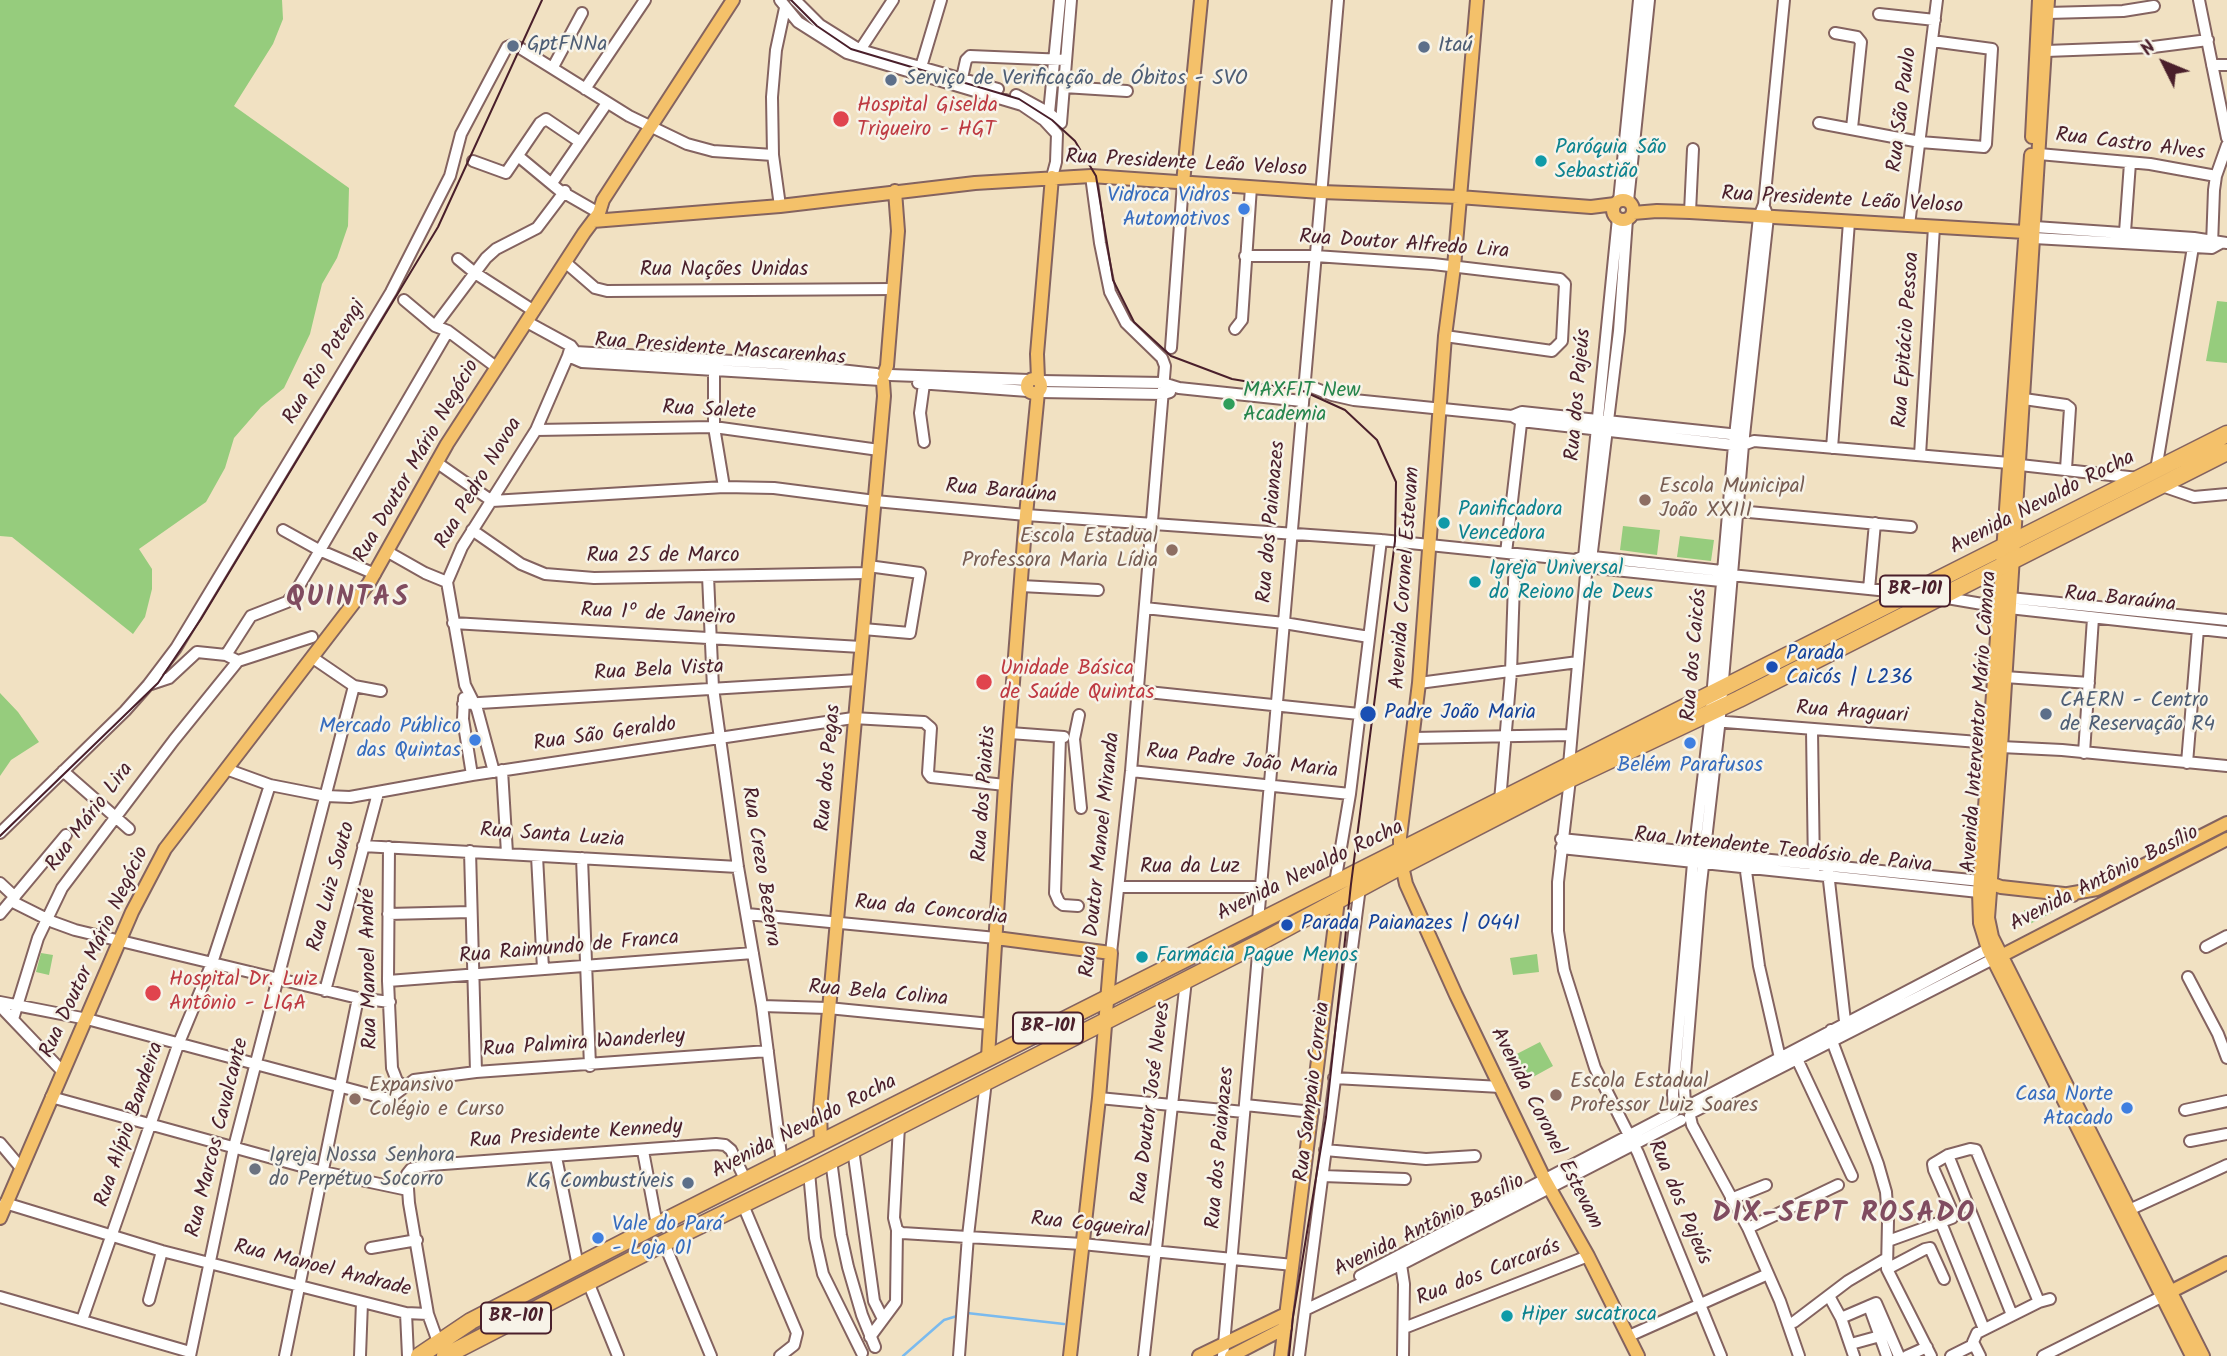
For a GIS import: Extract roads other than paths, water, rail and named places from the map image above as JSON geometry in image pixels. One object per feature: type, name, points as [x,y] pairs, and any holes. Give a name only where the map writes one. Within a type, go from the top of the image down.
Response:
[{"type":"highway","name":"Avenida Nevaldo Rocha","points":[[419,1356],[441,1349],[588,1282],[1259,943],[1338,900],[1401,859],[1500,801],[1719,713],[1941,597],[2008,554],[2140,478],[2159,478],[2227,434]]},
{"type":"highway","name":"Avenida Nevaldo Rocha","points":[[441,1349],[471,1321],[988,1057],[1335,883],[1401,859],[1717,691],[1911,594],[2008,554],[2159,478],[2227,452]]},
{"type":"highway","points":[[745,1204],[761,1192],[814,1163],[821,1157],[821,1143]]},
{"type":"main road","name":"Rua Doutor Mário Negócio","points":[[0,1218],[132,912],[165,849],[375,574],[436,462],[733,0]]},
{"type":"main road","points":[[1183,183],[1201,0]]},
{"type":"main road","name":"Avenida Coronel Estevam","points":[[1477,0],[1454,267],[1445,337],[1419,683],[1401,859],[1410,895],[1501,1087],[1548,1184],[1638,1356]]},
{"type":"main road","name":"Avenida Interventor Mário Câmara","points":[[2014,464],[2024,399],[2039,0]]},
{"type":"main road","name":"Avenida Interventor Mário Câmara","points":[[1996,745],[2005,677],[2008,554],[2048,6]]},
{"type":"main road","name":"Rua Presidente Leão Veloso","points":[[595,218],[593,230],[613,219],[780,206],[895,191],[1091,176],[1459,197],[1623,210],[1764,213],[1849,222],[2031,233]]},
{"type":"main road","name":"Rua dos Paiatis","points":[[988,1057],[1005,785],[1035,409],[1034,386],[1052,177]]},
{"type":"main road","name":"Rua dos Pegas","points":[[821,1143],[819,1122],[835,921],[894,289],[898,231],[895,191]]},
{"type":"main road","points":[[595,218],[613,219]]},
{"type":"main road","name":"Avenida Interventor Mário Câmara","points":[[2007,604],[1988,887],[1994,955],[2055,1083],[2166,1294],[2203,1356]]},
{"type":"main road","name":"Avenida Antônio Basílio","points":[[2068,894],[2097,889],[2227,823]]},
{"type":"main road","name":"Avenida Antônio Basílio","points":[[1994,955],[2227,839]]},
{"type":"main road","name":"Rua Intendente Teodósio de Paiva","points":[[1988,887],[2068,894],[2105,902]]},
{"type":"main road","name":"Rua Sampaio Correia","points":[[1281,1356],[1338,900]]},
{"type":"main road","name":"Rua da Concordia","points":[[996,938],[1111,953]]},
{"type":"main road","name":"Rua Doutor Manoel Miranda","points":[[1070,1356],[1099,1098],[1111,953]]},
{"type":"main road","name":"Avenida Interventor Mário Câmara","points":[[2055,1083],[2129,1210],[2192,1356]]},
{"type":"main road","points":[[2166,1294],[2227,1263]]},
{"type":"main road","points":[[1199,1356],[1224,1350],[1286,1314]]},
{"type":"main road","points":[[1231,1356],[1285,1328]]},
{"type":"street","points":[[586,89],[645,0]]},
{"type":"street","points":[[795,0],[820,26],[860,50],[1015,94],[1054,124]]},
{"type":"street","points":[[860,50],[893,0]]},
{"type":"street","points":[[921,67],[941,0]]},
{"type":"street","name":"Rua dos Paianazes","points":[[1258,922],[1338,0]]},
{"type":"street","name":"Rua dos Caicós","points":[[1784,0],[1742,440],[1725,576],[1717,691],[1719,713],[1696,891],[1684,1114],[1748,1228],[1780,1301],[1799,1356]]},
{"type":"street","name":"Rua São Paulo","points":[[1909,225],[1937,0]]},
{"type":"street","points":[[2199,0],[2227,138]]},
{"type":"street","name":"Rua dos Pajeús","points":[[1644,2],[1603,425],[1585,563],[1557,915],[1564,970],[1595,1068],[1631,1140],[1721,1356]]},
{"type":"street","points":[[783,4],[798,22],[837,48],[902,70],[1016,102],[1054,124]]},
{"type":"street","points":[[780,206],[773,155],[772,97],[783,4]]},
{"type":"street","name":"Rua dos Paiatis","points":[[1052,177],[1049,162],[1065,6]]},
{"type":"street","points":[[2048,6],[2123,11],[2154,6]]},
{"type":"street","points":[[582,13],[553,67],[650,128],[705,150],[773,155]]},
{"type":"street","points":[[1879,13],[1935,20]]},
{"type":"street","points":[[1835,33],[1857,37],[1861,42],[1852,128]]},
{"type":"street","points":[[2046,51],[2153,47],[2208,40]]},
{"type":"street","points":[[1819,123],[1920,142],[1979,148],[1986,144],[1992,49],[1932,41]]},
{"type":"street","name":"Rua Rio Potengi","points":[[0,833],[145,688],[176,648],[391,292],[450,176],[461,134],[509,46],[520,48],[553,67]]},
{"type":"street","points":[[962,78],[966,60],[970,57],[1060,59]]},
{"type":"street","name":"Rua dos Paiatis","points":[[1054,124],[1064,87],[1060,59]]},
{"type":"street","points":[[2212,65],[2227,65]]},
{"type":"street","points":[[1064,87],[1127,91]]},
{"type":"street","points":[[552,183],[607,103]]},
{"type":"street","points":[[473,161],[500,173],[508,172],[540,123],[546,120],[580,142]]},
{"type":"street","points":[[2218,244],[2216,176],[2227,145]]},
{"type":"street","points":[[1690,212],[1693,149]]},
{"type":"street","name":"Rua Castro Alves","points":[[2039,154],[2150,164],[2216,176]]},
{"type":"street","points":[[518,156],[559,190],[565,191],[595,218]]},
{"type":"street","points":[[2125,232],[2130,163]]},
{"type":"street","name":"Rua Doutor Manoel Miranda","points":[[1091,176],[1110,292],[1126,323],[1162,358],[1165,366],[1131,771],[1111,953]]},
{"type":"street","points":[[1171,348],[1183,183]]},
{"type":"street","points":[[1235,329],[1242,320],[1251,187]]},
{"type":"street","points":[[435,326],[480,264],[496,249],[537,228],[565,191]]},
{"type":"street","points":[[1832,448],[1849,222]]},
{"type":"street","name":"Rua Epitácio Pessoa","points":[[1920,455],[1934,227]]},
{"type":"street","name":"Rua Presidente Leão Veloso","points":[[2031,233],[2125,232],[2218,244]]},
{"type":"street","name":"Rua Presidente Leão Veloso","points":[[2031,233],[2193,247],[2218,244]]},
{"type":"street","points":[[2193,247],[2159,478],[2179,494],[2194,497],[2227,494]]},
{"type":"street","name":"Rua Doutor Alfredo Lira","points":[[1245,256],[1315,256],[1454,267],[1560,279],[1565,284],[1562,341],[1552,351],[1445,337]]},
{"type":"street","name":"Rua Presidente Mascarenhas","points":[[458,259],[531,316],[582,362],[1034,386]]},
{"type":"street","name":"Rua Nações Unidas","points":[[565,262],[595,288],[607,291],[894,289]]},
{"type":"street","points":[[404,300],[435,326],[448,331],[496,367]]},
{"type":"street","points":[[226,655],[251,616],[291,598],[448,331]]},
{"type":"street","name":"Rua Presidente Mascarenhas","points":[[572,351],[786,364],[924,384],[1179,388],[1302,401]]},
{"type":"street","name":"Rua Pedro Novoa","points":[[507,853],[498,771],[469,703],[447,582],[456,558],[472,530],[536,430],[572,351]]},
{"type":"street","points":[[714,370],[714,427],[724,487]]},
{"type":"street","points":[[924,384],[920,413],[924,442]]},
{"type":"street","points":[[1304,384],[1354,400],[2140,478]]},
{"type":"street","points":[[2024,399],[2066,405],[2070,408],[2066,469]]},
{"type":"street","points":[[1500,801],[1511,672],[1511,554],[1519,416]]},
{"type":"street","name":"Rua Salete","points":[[536,430],[714,427],[879,450]]},
{"type":"street","name":"Rua dos Caicós","points":[[1725,576],[1738,511],[1742,440]]},
{"type":"street","points":[[436,462],[492,501]]},
{"type":"street","name":"Rua Baraúna","points":[[492,501],[724,487],[774,488],[875,501],[1026,515],[1153,522],[1429,544],[1585,563],[1911,594]]},
{"type":"street","points":[[1738,511],[1911,527]]},
{"type":"street","points":[[1869,589],[1875,523]]},
{"type":"street","points":[[283,530],[319,550],[375,574]]},
{"type":"street","name":"Rua 25 de Marco","points":[[472,530],[521,564],[545,574],[594,578],[868,570],[920,573],[910,633],[863,629]]},
{"type":"street","points":[[1335,883],[1350,794],[1381,540]]},
{"type":"street","points":[[388,552],[447,582]]},
{"type":"street","name":"Rua Crezo Bezerra","points":[[708,576],[713,688],[738,867],[762,1006],[782,1163]]},
{"type":"street","points":[[1021,586],[1098,590]]},
{"type":"street","name":"Rua Baraúna","points":[[1941,597],[2148,617],[2227,620]]},
{"type":"street","name":"Rua Baraúna","points":[[2007,604],[2093,618],[2148,617],[2198,629],[2227,632]]},
{"type":"street","points":[[1145,608],[1284,623],[1369,637]]},
{"type":"street","points":[[2084,752],[2093,618]]},
{"type":"street","name":"Rua 1º de Janeiro","points":[[453,623],[861,647]]},
{"type":"street","points":[[2187,763],[2198,629]]},
{"type":"street","points":[[145,688],[169,678],[197,652],[226,655],[238,662],[312,637]]},
{"type":"street","points":[[313,658],[354,686],[381,691]]},
{"type":"street","name":"Rua Mário Lira","points":[[13,1019],[46,919],[66,882],[114,817],[238,662]]},
{"type":"street","points":[[1419,683],[1578,662]]},
{"type":"street","points":[[2005,677],[2089,683]]},
{"type":"street","name":"Rua Bela Vista","points":[[469,703],[858,680]]},
{"type":"street","name":"Rua Marcos Cavalcante","points":[[190,1354],[234,1147],[354,686]]},
{"type":"street","points":[[1138,691],[1359,714]]},
{"type":"street","name":"Rua Pedro Novoa","points":[[469,703],[463,719],[472,775]]},
{"type":"street","points":[[1719,713],[1735,723]]},
{"type":"street","name":"Rua Araguari","points":[[1719,713],[1735,723],[2227,766]]},
{"type":"street","points":[[1079,715],[1074,739],[1081,808]]},
{"type":"street","name":"Rua São Geraldo","points":[[226,769],[270,785],[326,796],[350,797],[472,775],[853,718],[918,721],[928,725],[931,735],[928,773],[932,778],[1005,785]]},
{"type":"street","points":[[1812,730],[1814,869]]},
{"type":"street","points":[[1010,733],[1074,739]]},
{"type":"street","points":[[1413,738],[1571,735]]},
{"type":"street","points":[[1060,737],[1055,893],[1063,905],[1078,906]]},
{"type":"street","points":[[63,771],[129,830]]},
{"type":"street","name":"Rua Padre João Maria","points":[[1131,771],[1350,794]]},
{"type":"street","name":"Rua Alípio Bandeira","points":[[82,1320],[178,1045],[212,963],[270,785]]},
{"type":"street","name":"Rua Luiz Souto","points":[[325,990],[379,793]]},
{"type":"street","points":[[0,914],[66,835]]},
{"type":"street","name":"Rua Intendente Teodósio de Paiva","points":[[1561,844],[1988,887]]},
{"type":"street","name":"Rua Santa Luzia","points":[[363,846],[738,867]]},
{"type":"street","name":"Rua Manoel André","points":[[389,847],[388,981],[392,1068],[397,1081],[404,1086]]},
{"type":"street","points":[[470,851],[476,1072]]},
{"type":"street","points":[[537,856],[543,969]]},
{"type":"street","points":[[582,858],[590,1066]]},
{"type":"street","points":[[1745,863],[1761,979],[1780,1058]]},
{"type":"street","points":[[1828,871],[1846,1028]]},
{"type":"street","points":[[0,883],[13,899],[46,919],[75,930],[358,998],[390,1002]]},
{"type":"street","name":"Rua da Luz","points":[[1119,887],[1261,887]]},
{"type":"street","name":"Rua Sampaio Correia","points":[[1299,1356],[1360,887]]},
{"type":"street","points":[[388,915],[471,912]]},
{"type":"street","name":"Rua da Concordia","points":[[747,914],[996,938]]},
{"type":"street","points":[[2206,947],[2227,936]]},
{"type":"street","name":"Rua dos Paianazes","points":[[1224,1350],[1259,943]]},
{"type":"street","name":"Rua Raimundo de Franca","points":[[388,981],[753,953]]},
{"type":"street","name":"Avenida Antônio Basílio","points":[[1307,1305],[1797,1059],[1846,1028],[1994,955]]},
{"type":"street","points":[[2188,977],[2222,1032],[2227,1058]]},
{"type":"street","name":"Rua Doutor José Neves","points":[[1144,1356],[1186,980]]},
{"type":"street","points":[[285,1356],[358,998]]},
{"type":"street","points":[[0,1004],[63,1072]]},
{"type":"street","name":"Rua Palmira Wanderley","points":[[0,1004],[87,1019],[383,1098],[390,1098],[414,1080],[476,1072],[590,1066],[768,1051]]},
{"type":"street","name":"Rua Bela Colina","points":[[762,1006],[828,1008],[990,1024]]},
{"type":"street","points":[[1832,1036],[1883,1179],[1887,1205],[1887,1264],[1929,1352],[1907,1356]]},
{"type":"street","name":"Avenida Antônio Basílio","points":[[1684,1114],[1780,1058],[1832,1036]]},
{"type":"street","points":[[1797,1059],[1852,1177]]},
{"type":"street","points":[[1334,1078],[1501,1087]]},
{"type":"street","points":[[959,1356],[968,1236],[986,1081]]},
{"type":"street","points":[[51,1097],[323,1172],[408,1190],[428,1314],[441,1349]]},
{"type":"street","points":[[1099,1098],[1172,1105],[1313,1112]]},
{"type":"street","points":[[2185,1110],[2227,1101]]},
{"type":"street","points":[[831,1160],[844,1246],[872,1342],[883,1319],[896,1302],[897,1230],[894,1218],[899,1126]]},
{"type":"street","points":[[2190,1141],[2227,1134]]},
{"type":"street","points":[[0,1143],[21,1168]]},
{"type":"street","name":"Rua Presidente Kennedy","points":[[408,1190],[407,1174],[411,1169],[430,1166],[725,1145],[731,1150],[746,1181]]},
{"type":"street","points":[[853,1149],[874,1301],[883,1319]]},
{"type":"street","points":[[1888,1241],[1951,1218],[1953,1213],[1933,1164],[1938,1159],[1970,1149],[1978,1152],[2045,1301],[1981,1331],[1973,1338],[1973,1345],[1980,1356]]},
{"type":"street","points":[[1325,1150],[1426,1159],[1475,1156]]},
{"type":"street","points":[[643,1151],[657,1225]]},
{"type":"street","points":[[1948,1155],[2012,1315]]},
{"type":"street","points":[[556,1157],[578,1266]]},
{"type":"street","points":[[2129,1210],[2227,1165]]},
{"type":"street","points":[[809,1172],[814,1229],[823,1274],[862,1353]]},
{"type":"street","points":[[1323,1175],[1405,1179]]},
{"type":"street","points":[[1731,1199],[1766,1185]]},
{"type":"street","points":[[1748,1228],[1838,1185]]},
{"type":"street","points":[[745,1204],[797,1333],[794,1345],[780,1356]]},
{"type":"street","name":"Rua Manoel Andrade","points":[[3,1208],[406,1313],[428,1314]]},
{"type":"street","points":[[1941,1223],[1981,1331]]},
{"type":"street","name":"Rua Coqueiral","points":[[897,1230],[902,1233],[1082,1244],[1293,1265]]},
{"type":"street","points":[[370,1248],[417,1240]]},
{"type":"street","points":[[664,1243],[711,1356]]},
{"type":"street","points":[[1794,1322],[1859,1274],[1925,1248],[1930,1248],[1944,1279]]},
{"type":"street","points":[[149,1300],[162,1251]]},
{"type":"street","name":"Rua dos Carcarás","points":[[1404,1328],[1588,1256]]},
{"type":"street","points":[[1400,1260],[1404,1284],[1403,1356]]},
{"type":"street","points":[[1629,1336],[1768,1275]]},
{"type":"street","points":[[588,1282],[618,1356]]},
{"type":"street","points":[[2043,1356],[2166,1294]]},
{"type":"street","points":[[1829,1296],[1841,1318],[1854,1356]]},
{"type":"street","points":[[0,1297],[190,1354]]},
{"type":"street","name":"Rua dos Caicós","points":[[1780,1301],[1794,1322],[1806,1356]]},
{"type":"street","points":[[360,1356],[362,1302]]},
{"type":"street","points":[[1841,1318],[1876,1303],[1899,1356]]},
{"type":"street","points":[[1870,1306],[1887,1356]]},
{"type":"street","points":[[406,1313],[408,1356]]},
{"type":"street","points":[[1851,1344],[1880,1336]]},
{"type":"street","points":[[1951,1356],[1973,1345]]},
{"type":"waterway","points":[[967,1313],[1064,1324]]},
{"type":"waterway","points":[[903,1356],[944,1320],[957,1316]]},
{"type":"tram line","points":[[0,836],[158,683],[201,619],[438,227],[542,0]]},
{"type":"tram line","points":[[791,0],[817,26],[851,49],[1019,99],[1052,120],[1075,141],[1096,176],[1113,280],[1134,322],[1171,356],[1232,379],[1303,391],[1345,410],[1377,440],[1396,482],[1395,541],[1351,884],[1326,1117],[1289,1356]]},
{"type":"place","name":"GptFNNa","points":[[513,46]]},
{"type":"place","name":"Itaú","points":[[1424,47]]},
{"type":"place","name":"Serviço de Verificação de Óbitos - SVO","points":[[891,80]]},
{"type":"place","name":"Hospital Giselda Trigueiro - HGT","points":[[841,119]]},
{"type":"place","name":"Paróquia São Sebastião","points":[[1541,161]]},
{"type":"place","name":"Vidroca Vidros Automotivos","points":[[1244,209]]},
{"type":"place","name":"MAXFIT New Academia","points":[[1229,404]]},
{"type":"place","name":"Escola Municipal João XXIII","points":[[1645,500]]},
{"type":"place","name":"Panificadora Vencedora","points":[[1444,523]]},
{"type":"place","name":"Escola Estadual Professora Maria Lídia","points":[[1172,550]]},
{"type":"place","name":"Igreja Universal do Reiono de Deus","points":[[1475,582]]},
{"type":"place","name":"Parada Caicós | L236","points":[[1772,667]]},
{"type":"place","name":"Unidade Básica de Saúde Quintas","points":[[984,682]]},
{"type":"place","name":"Padre João Maria","points":[[1368,714]]},
{"type":"place","name":"CAERN - Centro de Reservação R4","points":[[2046,714]]},
{"type":"place","name":"Mercado Público das Quintas","points":[[475,740]]},
{"type":"place","name":"Belém Parafusos","points":[[1690,743]]},
{"type":"place","name":"Parada Paianazes | O441","points":[[1287,925]]},
{"type":"place","name":"Farmácia Pague Menos","points":[[1142,957]]},
{"type":"place","name":"Hospital Dr. Luiz Antônio - LIGA","points":[[153,993]]},
{"type":"place","name":"Escola Estadual Professor Luiz Soares","points":[[1556,1095]]},
{"type":"place","name":"Expansivo Colégio e Curso","points":[[355,1099]]},
{"type":"place","name":"Casa Norte Atacado","points":[[2127,1108]]},
{"type":"place","name":"Igreja Nossa Senhora do Perpétuo Socorro","points":[[255,1169]]},
{"type":"place","name":"KG Combustíveis","points":[[688,1183]]},
{"type":"place","name":"Vale do Pará - Loja 01","points":[[598,1238]]},
{"type":"place","name":"Hiper sucatroca","points":[[1507,1316]]},
{"type":"district","name":"QUINTAS","points":[[348,600]]},
{"type":"district","name":"DIX-SEPT ROSADO","points":[[1844,1216]]}]
